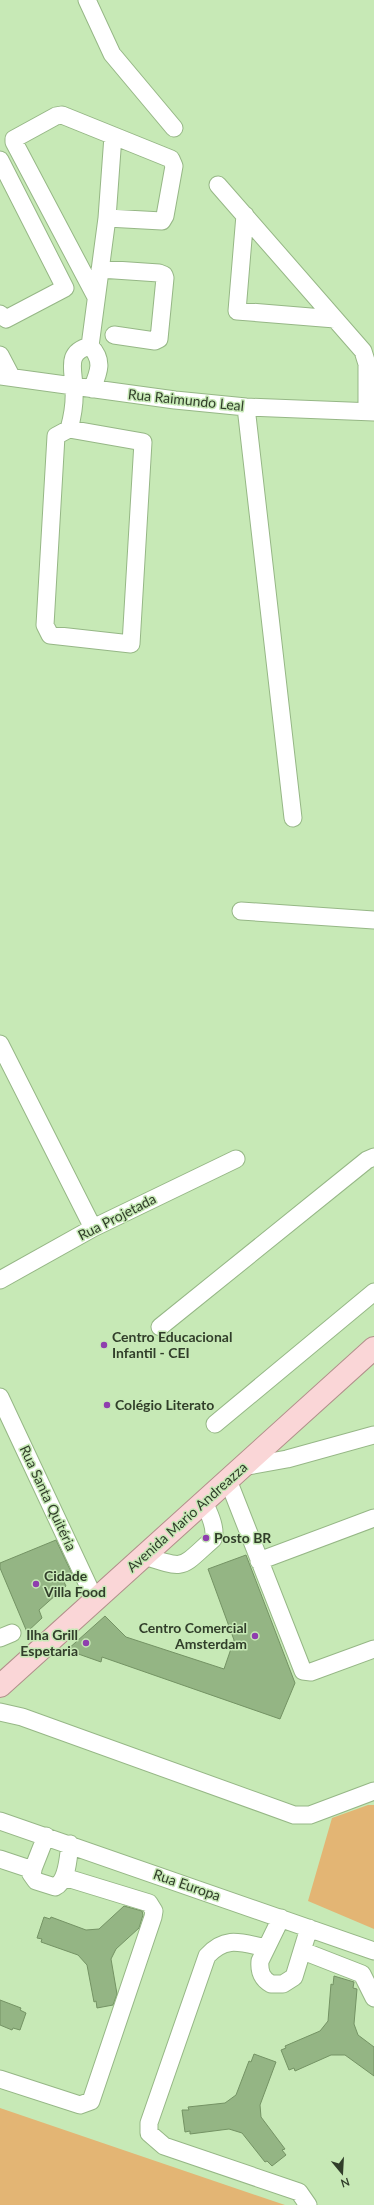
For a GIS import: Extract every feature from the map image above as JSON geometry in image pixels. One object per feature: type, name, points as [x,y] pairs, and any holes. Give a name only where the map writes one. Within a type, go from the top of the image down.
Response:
[{"type":"main road","name":"Avenida Mario Andreazza","points":[[0,1686],[374,1348]]},
{"type":"street","points":[[87,0],[112,54],[174,128]]},
{"type":"street","points":[[96,297],[14,139],[56,116],[62,115],[171,159],[174,166],[165,216],[162,221],[107,218]]},
{"type":"street","points":[[90,346],[107,218],[113,136]]},
{"type":"street","points":[[0,160],[65,288],[6,319],[0,314]]},
{"type":"street","points":[[218,185],[335,318],[365,356],[367,364],[370,412]]},
{"type":"street","points":[[245,215],[237,311],[335,318]]},
{"type":"street","points":[[100,268],[159,272],[164,275],[165,278],[159,339],[155,341],[114,335]]},
{"type":"street","points":[[69,429],[143,442],[131,644],[50,635],[45,625],[56,436],[69,429],[74,412],[74,386],[71,366],[75,355],[81,348],[90,346]]},
{"type":"street","points":[[90,346],[98,354],[99,365],[92,389]]},
{"type":"street","points":[[0,355],[5,376]]},
{"type":"street","name":"Rua Raimundo Leal","points":[[5,376],[92,389],[246,406],[370,412]]},
{"type":"street","points":[[246,406],[293,818]]},
{"type":"street","points":[[241,911],[374,920]]},
{"type":"street","points":[[0,1044],[93,1228]]},
{"type":"street","points":[[160,1327],[367,1160],[374,1158]]},
{"type":"street","name":"Rua Projetada","points":[[0,1280],[93,1228],[236,1159]]},
{"type":"street","points":[[216,1424],[374,1292]]},
{"type":"street","name":"Rua Santa Quitéria","points":[[0,1398],[95,1600]]},
{"type":"street","points":[[374,1435],[235,1474],[260,1561],[303,1671],[311,1672],[374,1649]]},
{"type":"street","points":[[144,1556],[174,1566],[183,1565],[213,1539],[214,1534],[211,1518],[204,1502]]},
{"type":"street","points":[[260,1561],[374,1518]]},
{"type":"street","points":[[0,1712],[22,1717],[294,1815],[310,1815],[374,1792]]},
{"type":"street","name":"Rua Europa","points":[[0,1821],[70,1844],[274,1933],[305,1941],[374,1951]]},
{"type":"street","points":[[46,1836],[32,1870],[32,1878],[55,1887],[60,1884],[65,1869],[70,1844]]},
{"type":"street","points":[[0,1860],[32,1870]]},
{"type":"street","points":[[0,2079],[80,2105],[91,2101],[153,1917],[154,1911],[149,1903],[65,1869]]},
{"type":"street","points":[[274,1933],[260,1961],[260,1972],[265,1981],[278,1985],[294,1977],[305,1941],[368,1976],[374,1998]]},
{"type":"street","points":[[274,1933],[223,1943],[207,1956],[149,2123],[149,2133],[164,2146],[299,2192],[308,2205]]},
{"type":"shaded area","points":[[368,1805],[374,1805],[374,1929],[308,1901],[332,1818]]},
{"type":"shaded area","points":[[0,2108],[285,2205],[0,2205]]},
{"type":"building","name":"Cidade Villa Food","points":[[56,1540],[74,1578],[64,1582],[66,1586],[39,1610],[42,1618],[27,1632],[0,1568],[0,1563]]},
{"type":"building","name":"Centro Comercial Amsterdam","points":[[246,1555],[295,1683],[280,1719],[102,1657],[101,1662],[67,1650],[105,1616],[126,1637],[224,1669],[234,1640],[208,1569]]},
{"type":"building","points":[[124,1906],[142,1911],[143,1915],[139,1928],[116,1949],[111,1959],[117,1994],[113,2005],[97,2008],[96,2001],[94,2002],[87,1965],[78,1955],[41,1942],[42,1939],[37,1938],[44,1917],[50,1919],[51,1917],[86,1930],[99,1929]]},
{"type":"building","points":[[334,1976],[354,1982],[353,1988],[357,1989],[354,2024],[358,2035],[374,2047],[374,2076],[345,2055],[331,2055],[295,2071],[294,2068],[289,2070],[281,2050],[286,2048],[285,2046],[320,2031],[328,2021],[331,1984],[333,1985]]},
{"type":"building","points":[[0,2000],[21,2008],[20,2010],[26,2013],[20,2030],[13,2028],[12,2030],[0,2025]]},
{"type":"building","points":[[254,2054],[276,2062],[260,2105],[261,2117],[285,2149],[282,2150],[286,2155],[272,2166],[267,2161],[265,2162],[242,2133],[229,2129],[190,2134],[190,2131],[185,2132],[182,2110],[189,2110],[188,2107],[225,2103],[236,2095],[249,2061],[251,2062]]},
{"type":"place","name":"Centro Educacional Infantil - CEI","points":[[104,1345]]},
{"type":"place","name":"Colégio Literato","points":[[107,1405]]},
{"type":"place","name":"Posto BR","points":[[206,1538]]},
{"type":"place","name":"Cidade Villa Food","points":[[36,1584]]},
{"type":"place","name":"Centro Comercial Amsterdam","points":[[255,1636]]},
{"type":"place","name":"Ilha Grill Espetaria","points":[[86,1643]]}]
